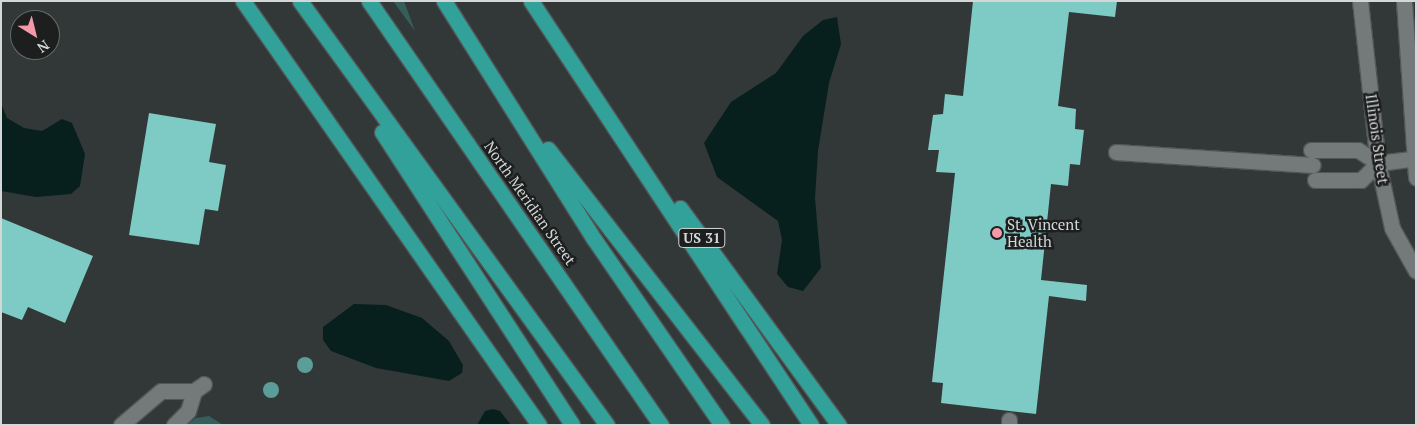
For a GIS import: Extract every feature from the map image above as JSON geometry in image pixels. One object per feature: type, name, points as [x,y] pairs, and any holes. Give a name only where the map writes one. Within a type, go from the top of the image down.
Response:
[{"type":"highway","points":[[242,1],[539,425]]},
{"type":"highway","points":[[300,1],[337,55],[607,425]]},
{"type":"highway","name":"North Meridian Street","points":[[369,1],[662,425]]},
{"type":"highway","points":[[444,1],[500,87],[594,239],[722,425]]},
{"type":"highway","name":"US 31","points":[[531,1],[564,53],[839,425]]},
{"type":"highway","points":[[564,53],[811,425]]},
{"type":"highway","points":[[337,55],[414,185],[572,425]]},
{"type":"highway","points":[[500,87],[762,425]]},
{"type":"street","name":"Illinois Street","points":[[1360,1],[1378,163],[1392,228],[1416,271]]},
{"type":"street","points":[[1404,1],[1412,159],[1416,178]]},
{"type":"street","points":[[1116,152],[1312,157],[1358,150],[1378,163]]},
{"type":"street","points":[[1315,180],[1361,180],[1378,163],[1412,159]]},
{"type":"street","points":[[121,425],[161,391],[199,387],[188,411],[174,425]]},
{"type":"shaded area","points":[[393,1],[404,1],[415,31]]},
{"type":"shaded area","points":[[837,17],[841,44],[829,83],[818,151],[815,198],[821,268],[803,291],[788,287],[777,274],[782,240],[778,221],[717,177],[704,143],[731,102],[776,73],[803,36],[823,20]]},
{"type":"shaded area","points":[[1,103],[7,118],[24,128],[42,131],[62,119],[72,123],[85,154],[80,186],[71,194],[36,197],[1,191]]},
{"type":"shaded area","points":[[354,304],[386,305],[422,318],[449,341],[463,365],[462,373],[449,381],[376,368],[331,351],[323,340],[323,327]]},
{"type":"shaded area","points":[[493,409],[500,411],[511,425],[477,425],[485,411]]},
{"type":"shaded area","points":[[209,416],[223,425],[187,425],[196,418]]},
{"type":"building","name":"St. Vincent Health","points":[[973,1],[1117,1],[1115,17],[1069,12],[1058,106],[1076,109],[1075,129],[1084,130],[1080,165],[1070,164],[1068,186],[1051,184],[1041,280],[1087,285],[1086,301],[1049,296],[1036,414],[941,403],[943,383],[932,382],[955,173],[936,172],[939,150],[928,150],[933,115],[943,114],[945,94],[963,96]]},
{"type":"building","points":[[149,113],[216,124],[209,162],[226,165],[218,211],[205,209],[199,245],[129,235]]},
{"type":"building","points":[[1,218],[93,256],[65,323],[28,307],[22,320],[1,312]]},
{"type":"place","name":"St. Vincent Health","points":[[997,233]]}]
